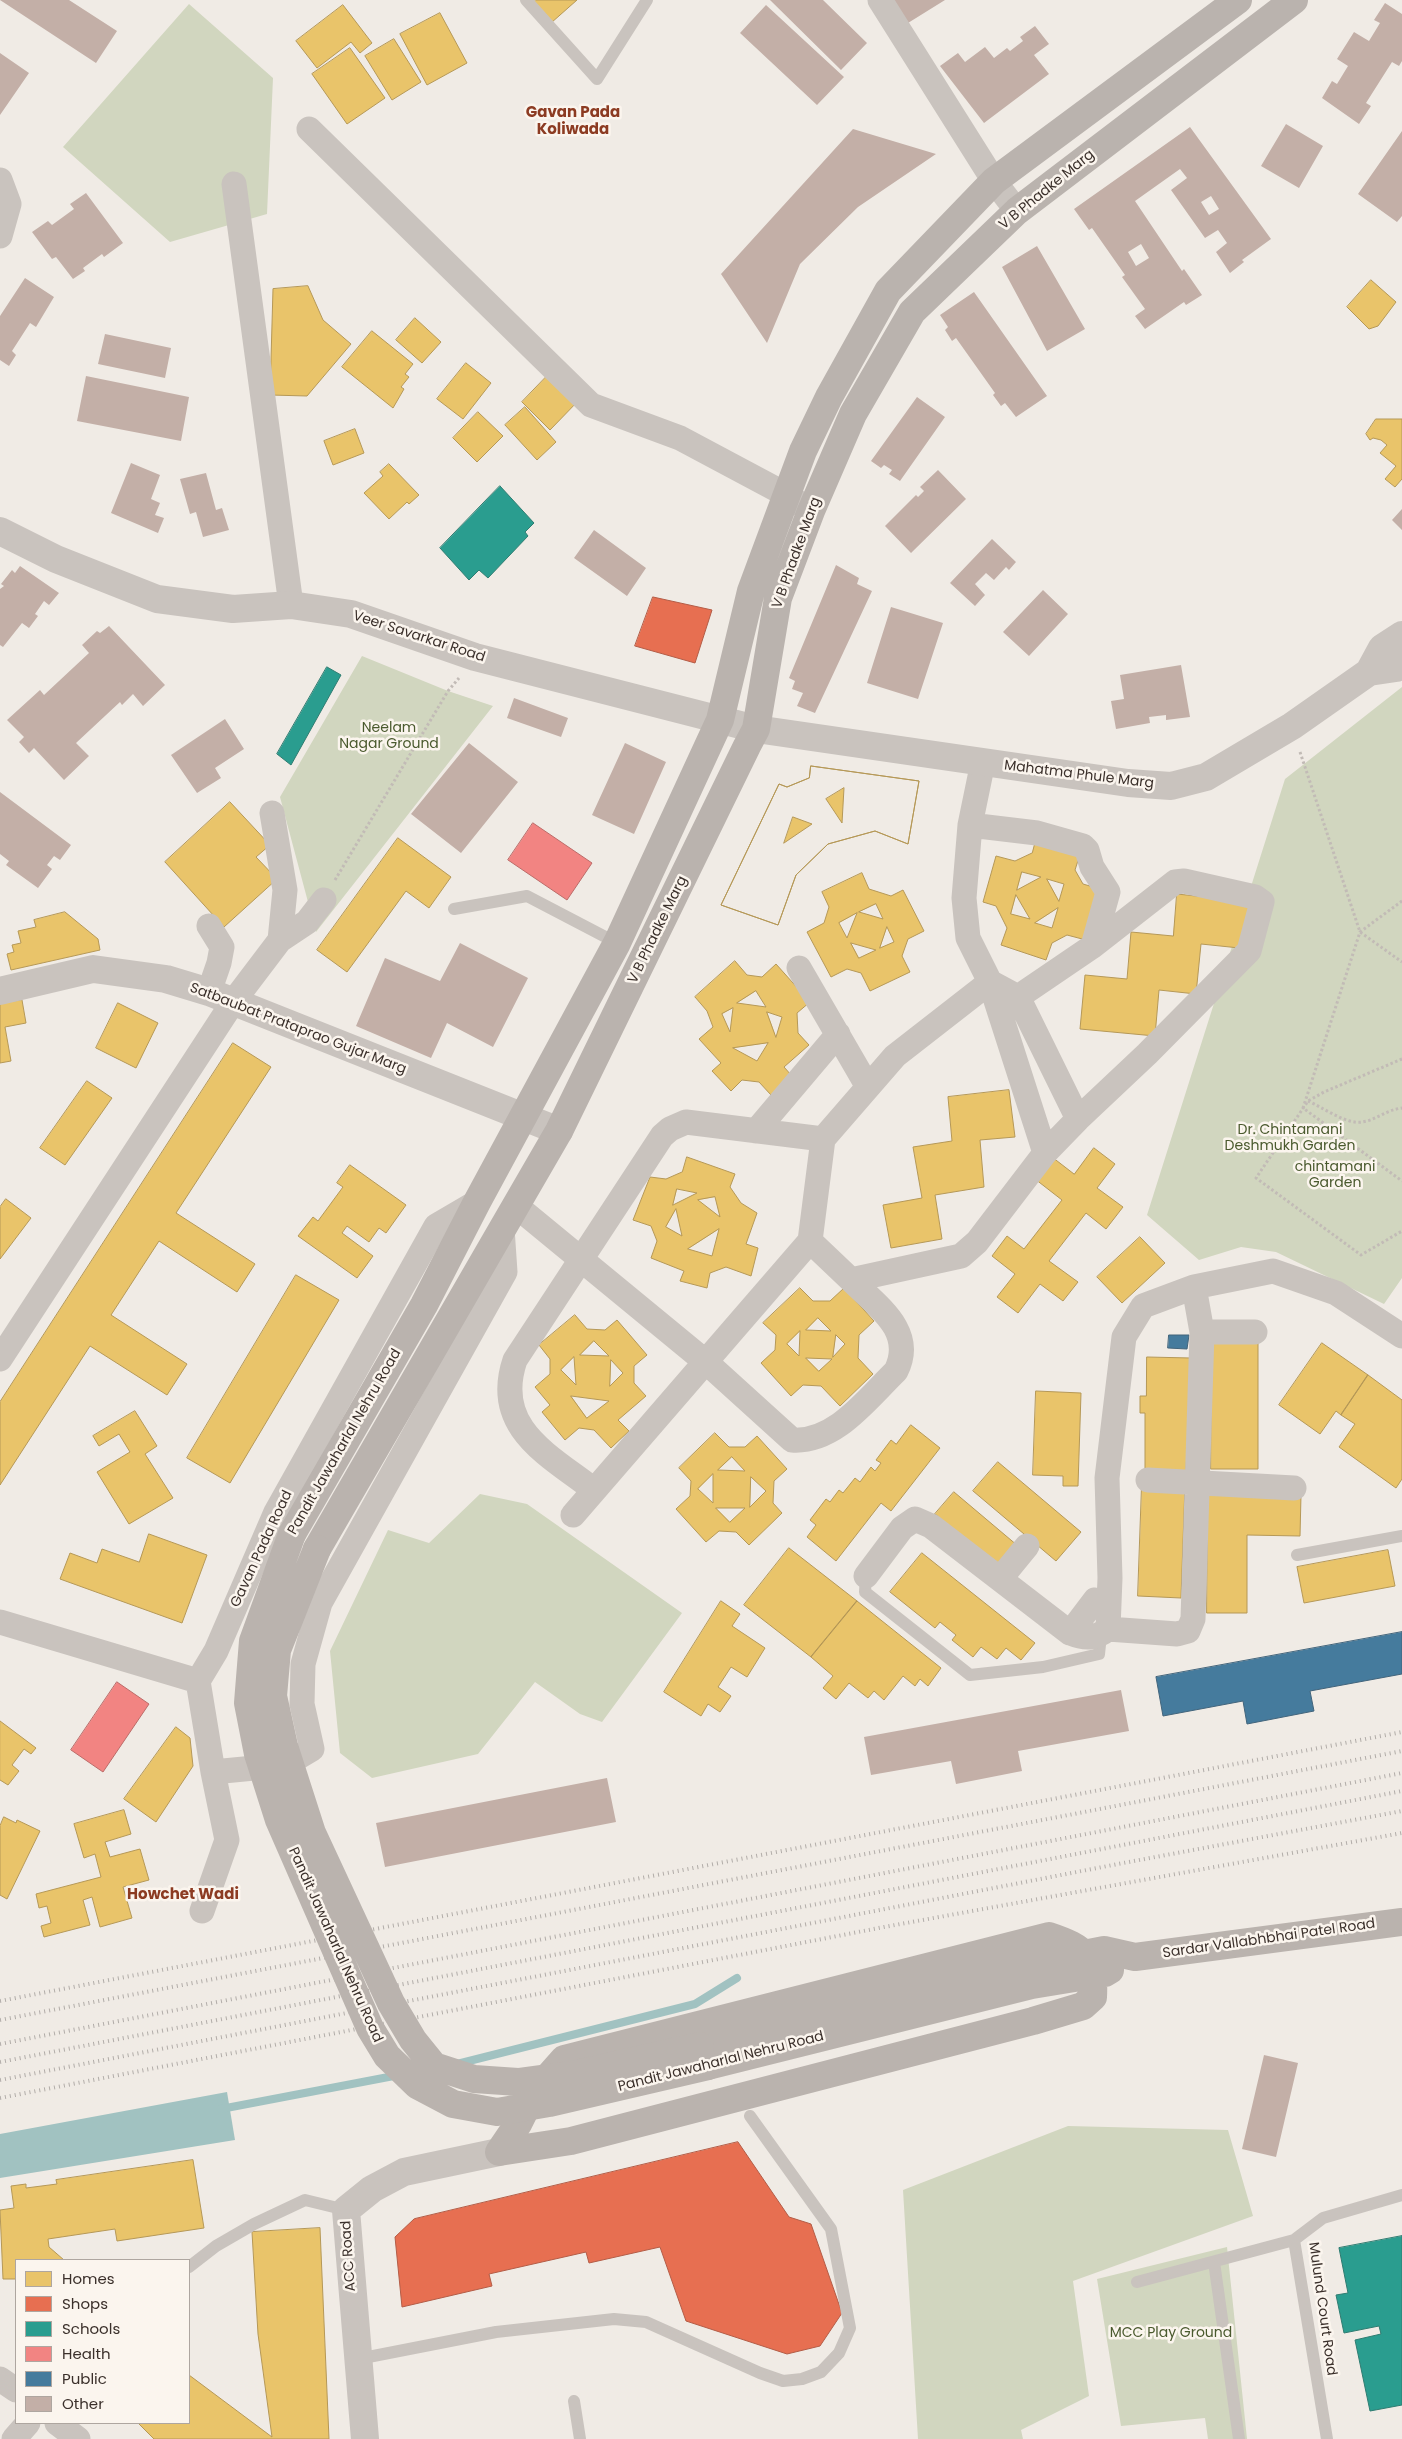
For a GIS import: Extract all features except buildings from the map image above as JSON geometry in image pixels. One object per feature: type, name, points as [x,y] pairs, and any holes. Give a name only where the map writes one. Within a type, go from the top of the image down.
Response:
[{"type":"main road","points":[[476,1202],[617,943],[720,720],[751,591],[785,494],[829,397],[888,291],[994,181],[1238,0]]},
{"type":"main road","name":"V B Phadke Marg","points":[[447,1324],[559,1131],[756,729],[778,598],[811,511],[853,414],[912,312],[1017,211],[1294,0]]},
{"type":"main road","points":[[1209,22],[1229,49]]},
{"type":"main road","points":[[803,451],[831,464]]},
{"type":"main road","name":"Pandit Jawaharlal Nehru Road","points":[[476,1202],[424,1305],[292,1534],[253,1641],[248,1703],[258,1754],[279,1820],[370,2028],[387,2056],[417,2085],[452,2104],[497,2112],[549,2103],[704,2056],[1028,1965],[1089,1964]]},
{"type":"main road","name":"Pandit Jawaharlal Nehru Road","points":[[447,1324],[317,1549],[277,1650],[273,1696],[284,1746],[312,1833],[390,2003],[413,2040],[434,2066],[474,2079],[518,2082],[704,2056],[1032,1985],[1089,1964]]},
{"type":"main road","name":"Sardar Vallabhbhai Patel Road","points":[[1089,1964],[1104,1950],[1135,1957],[1402,1922]]},
{"type":"main road","points":[[1049,1936],[1074,1944],[1089,1964],[1093,1997],[1083,2006],[1033,2021],[572,2141],[499,2152],[518,2124],[533,2094],[564,2059],[1049,1936]]},
{"type":"street","points":[[880,0],[994,181],[1017,211]]},
{"type":"street","points":[[309,129],[590,405],[680,438],[785,494],[811,511]]},
{"type":"street","points":[[0,180],[9,204],[0,236]]},
{"type":"street","points":[[234,184],[291,605]]},
{"type":"street","name":"Veer Savarkar Road","points":[[0,532],[56,559],[157,599],[233,609],[291,605],[352,614],[475,657],[756,729]]},
{"type":"street","points":[[1369,672],[1382,648],[1402,635]]},
{"type":"street","name":"Mahatma Phule Marg","points":[[756,729],[1128,783],[1171,786],[1206,777],[1292,726],[1369,672],[1396,668],[1402,664]]},
{"type":"street","points":[[983,762],[970,825],[964,898],[968,938],[990,982],[1045,1152]]},
{"type":"street","points":[[272,813],[285,890],[280,940]]},
{"type":"street","points":[[970,825],[1037,833],[1082,846],[1087,850],[1092,867],[1108,892],[1093,946]]},
{"type":"street","points":[[851,1280],[961,1256],[977,1242],[1045,1152],[1147,1054],[1249,951],[1262,902],[1255,897],[1193,883],[1175,882],[1093,946],[1018,997]]},
{"type":"street","points":[[0,1359],[233,1002],[280,940],[307,922],[324,900]]},
{"type":"street","points":[[208,992],[219,963],[222,947],[209,926]]},
{"type":"street","points":[[799,968],[868,1087]]},
{"type":"street","name":"Satbaubat Prataprao Gujar Marg","points":[[0,991],[93,969],[166,980],[208,992],[559,1131]]},
{"type":"street","points":[[990,982],[1018,997],[1078,1119]]},
{"type":"street","points":[[573,1515],[810,1241],[823,1140],[895,1056],[913,1040],[990,982]]},
{"type":"street","points":[[756,1131],[838,1034]]},
{"type":"street","points":[[594,1490],[528,1439],[519,1427],[513,1411],[510,1393],[510,1376],[515,1360],[662,1136],[670,1129],[686,1122],[823,1140]]},
{"type":"street","name":"Gavan Pada Road","points":[[198,1681],[216,1651],[276,1512],[436,1226],[476,1202]]},
{"type":"street","points":[[213,1772],[285,1764],[312,1749],[302,1704],[302,1664],[320,1603],[505,1272],[508,1217],[582,1260],[707,1362],[792,1440],[805,1441],[839,1426],[896,1372],[902,1360],[902,1340],[893,1322],[810,1241]]},
{"type":"street","points":[[1104,1632],[1110,1578],[1107,1478],[1124,1337],[1143,1306],[1194,1287],[1273,1271],[1336,1293],[1402,1336]]},
{"type":"street","points":[[866,1576],[902,1528],[914,1519],[931,1526],[1082,1618],[1085,1639],[1104,1632],[1177,1634],[1188,1631],[1192,1624],[1202,1332],[1194,1287]]},
{"type":"street","points":[[1202,1332],[1255,1332]]},
{"type":"street","points":[[1148,1480],[1294,1488]]},
{"type":"street","points":[[1006,1572],[1027,1546]]},
{"type":"street","points":[[0,1622],[198,1681],[213,1772],[227,1840],[202,1910]]},
{"type":"street","name":"ACC Road","points":[[365,2439],[346,2210],[372,2189],[404,2172],[499,2152]]},
{"type":"street","points":[[0,2379],[15,2389]]},
{"type":"street","points":[[14,2439],[27,2424]]},
{"type":"street","points":[[58,2424],[78,2439]]},
{"type":"lane","points":[[526,0],[597,78],[647,0]]},
{"type":"lane","points":[[454,909],[527,896],[617,943]]},
{"type":"lane","points":[[1297,1555],[1402,1536]]},
{"type":"lane","points":[[866,1576],[865,1592],[970,1675],[1043,1667],[1099,1654],[1104,1632]]},
{"type":"lane","points":[[358,2359],[496,2332],[614,2319],[646,2322],[760,2373],[783,2381],[802,2379],[821,2372],[840,2353],[850,2328],[831,2229],[750,2116]]},
{"type":"lane","name":"Mulund Court Road","points":[[1327,2439],[1294,2240],[1323,2218],[1402,2195]]},
{"type":"lane","points":[[190,2265],[216,2246],[254,2224],[305,2200],[346,2210]]},
{"type":"lane","points":[[1137,2282],[1294,2240]]},
{"type":"lane","points":[[1214,2262],[1239,2439]]},
{"type":"lane","points":[[574,2401],[580,2439]]},
{"type":"path","points":[[324,900],[448,691],[475,657]]},
{"type":"path","points":[[1292,726],[1360,932],[1402,962]]},
{"type":"path","points":[[1303,1108],[1360,932],[1402,901]]},
{"type":"path","points":[[1402,1059],[1308,1100],[1256,1178],[1362,1255],[1402,1231]]},
{"type":"path","points":[[1308,1100],[1339,1117],[1361,1122],[1388,1110],[1402,1108]]},
{"type":"path","points":[[1303,1108],[1402,1181]]},
{"type":"green space","points":[[189,4],[273,78],[267,214],[170,242],[63,147]]},
{"type":"green space","name":"Neelam Nagar Ground","points":[[362,656],[448,691],[493,706],[316,932],[280,797]]},
{"type":"green space","name":"Dr. Chintamani Deshmukh Garden","points":[[1402,687],[1402,1278],[1384,1304],[1276,1252],[1241,1247],[1199,1260],[1147,1215],[1285,779]]},
{"type":"green space","points":[[480,1494],[527,1504],[682,1613],[602,1722],[580,1714],[535,1682],[478,1754],[372,1778],[340,1753],[330,1651],[388,1530],[429,1543]]},
{"type":"green space","points":[[1068,2126],[1228,2130],[1253,2216],[1073,2281],[1089,2396],[1021,2430],[1023,2439],[918,2439],[903,2190]]},
{"type":"green space","name":"MCC Play Ground","points":[[1227,2247],[1247,2439],[1208,2439],[1205,2418],[1121,2426],[1097,2279]]},
{"type":"water","points":[[227,2092],[235,2140],[0,2178],[0,2134]]},
{"type":"waterway","points":[[457,2064],[695,2004],[737,1978]]},
{"type":"waterway","points":[[221,2109],[399,2075]]},
{"type":"railway","points":[[0,2001],[1402,1732]]},
{"type":"railway","points":[[0,2020],[1402,1751]]},
{"type":"railway","points":[[0,2044],[1402,1773]]},
{"type":"railway","points":[[0,2062],[1402,1791]]},
{"type":"railway","points":[[0,2080],[1402,1811]]},
{"type":"railway","points":[[0,2098],[884,1927],[1402,1833]]},
{"type":"district","name":"Gavan Pada Koliwada","points":[[573,122]]},
{"type":"district","name":"Howchet Wadi","points":[[183,1895]]},
{"type":"park label","name":"chintamani Garden","points":[[1335,1176]]}]
